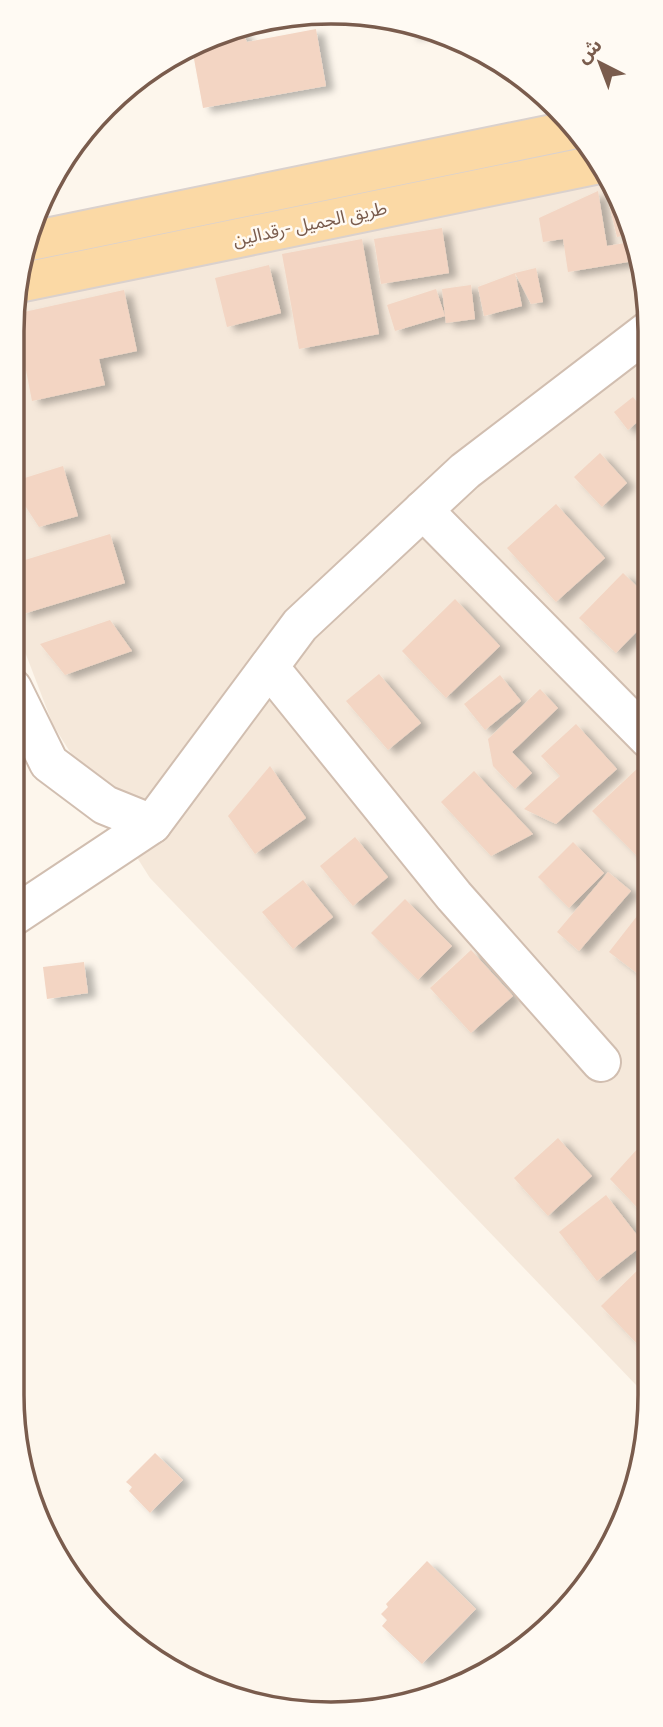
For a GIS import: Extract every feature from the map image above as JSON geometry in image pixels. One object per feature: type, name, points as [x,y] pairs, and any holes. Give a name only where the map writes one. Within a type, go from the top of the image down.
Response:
[{"type":"main road","points":[[39,239],[564,132]]},
{"type":"main road","name":"طريق الجميل -رقدالين","points":[[29,281],[590,166]]},
{"type":"street","points":[[24,908],[152,824],[300,625],[465,471],[638,339]]},
{"type":"street","points":[[423,510],[638,729]]},
{"type":"street","points":[[269,667],[454,896],[601,1062]]},
{"type":"street","points":[[24,712],[49,763],[105,805],[152,824]]},
{"type":"shaded area","points":[[599,182],[615,214],[628,252],[638,311],[637,1386],[150,878],[53,725],[24,649],[26,298]]},
{"type":"building","points":[[316,29],[326,86],[203,108],[194,57],[245,37],[247,42]]},
{"type":"building","points":[[598,191],[607,246],[625,243],[628,262],[568,272],[563,239],[543,242],[539,218]]},
{"type":"building","points":[[607,197],[623,236],[617,237]]},
{"type":"building","points":[[442,228],[449,273],[381,284],[374,239]]},
{"type":"building","points":[[362,239],[379,334],[299,349],[282,254]]},
{"type":"building","points":[[269,265],[281,313],[227,327],[215,278]]},
{"type":"building","points":[[536,268],[543,302],[531,304],[515,273]]},
{"type":"building","points":[[515,273],[522,306],[484,316],[478,287]]},
{"type":"building","points":[[471,285],[475,319],[446,323],[442,289]]},
{"type":"building","points":[[436,289],[445,316],[395,331],[387,305]]},
{"type":"building","points":[[124,290],[137,351],[99,359],[105,385],[32,401],[24,360],[25,312]]},
{"type":"building","points":[[633,397],[638,403],[638,422],[628,430],[614,412]]},
{"type":"building","points":[[600,453],[627,483],[602,507],[574,477]]},
{"type":"building","points":[[63,466],[78,516],[39,527],[24,504],[24,478]]},
{"type":"building","points":[[556,504],[605,558],[556,602],[507,548]]},
{"type":"building","points":[[110,534],[125,583],[24,614],[24,560]]},
{"type":"building","points":[[623,573],[638,587],[638,630],[616,653],[579,618]]},
{"type":"building","points":[[455,599],[500,646],[446,698],[402,651]]},
{"type":"building","points":[[110,620],[132,651],[65,675],[40,644]]},
{"type":"building","points":[[379,674],[421,723],[388,750],[346,701]]},
{"type":"building","points":[[500,675],[521,701],[485,730],[464,704]]},
{"type":"building","points":[[540,689],[558,708],[512,752],[532,773],[515,789],[493,766],[488,739]]},
{"type":"building","points":[[576,724],[617,769],[556,824],[524,809],[560,776],[541,756]]},
{"type":"building","points":[[270,766],[306,818],[255,854],[228,816]]},
{"type":"building","points":[[638,768],[638,857],[592,811]]},
{"type":"building","points":[[474,771],[533,834],[491,856],[441,802]]},
{"type":"building","points":[[355,837],[388,877],[353,906],[320,866]]},
{"type":"building","points":[[573,842],[604,873],[569,908],[538,877]]},
{"type":"building","points":[[608,872],[631,891],[579,951],[557,932]]},
{"type":"building","points":[[303,880],[333,917],[293,949],[262,912]]},
{"type":"building","points":[[405,899],[452,946],[418,980],[371,933]]},
{"type":"building","points":[[638,915],[638,974],[609,952]]},
{"type":"building","points":[[471,950],[513,996],[471,1033],[430,988]]},
{"type":"building","points":[[84,962],[88,993],[47,999],[43,967]]},
{"type":"building","points":[[558,1138],[592,1176],[548,1216],[514,1178]]},
{"type":"building","points":[[638,1148],[638,1208],[610,1179]]},
{"type":"building","points":[[606,1195],[638,1236],[638,1249],[597,1281],[559,1232]]},
{"type":"building","points":[[638,1270],[638,1345],[601,1306]]},
{"type":"building","points":[[155,1453],[183,1480],[150,1513],[129,1491],[132,1487],[126,1482]]},
{"type":"building","points":[[427,1561],[476,1609],[422,1664],[382,1626],[387,1620],[381,1614],[388,1607],[386,1604]]}]
